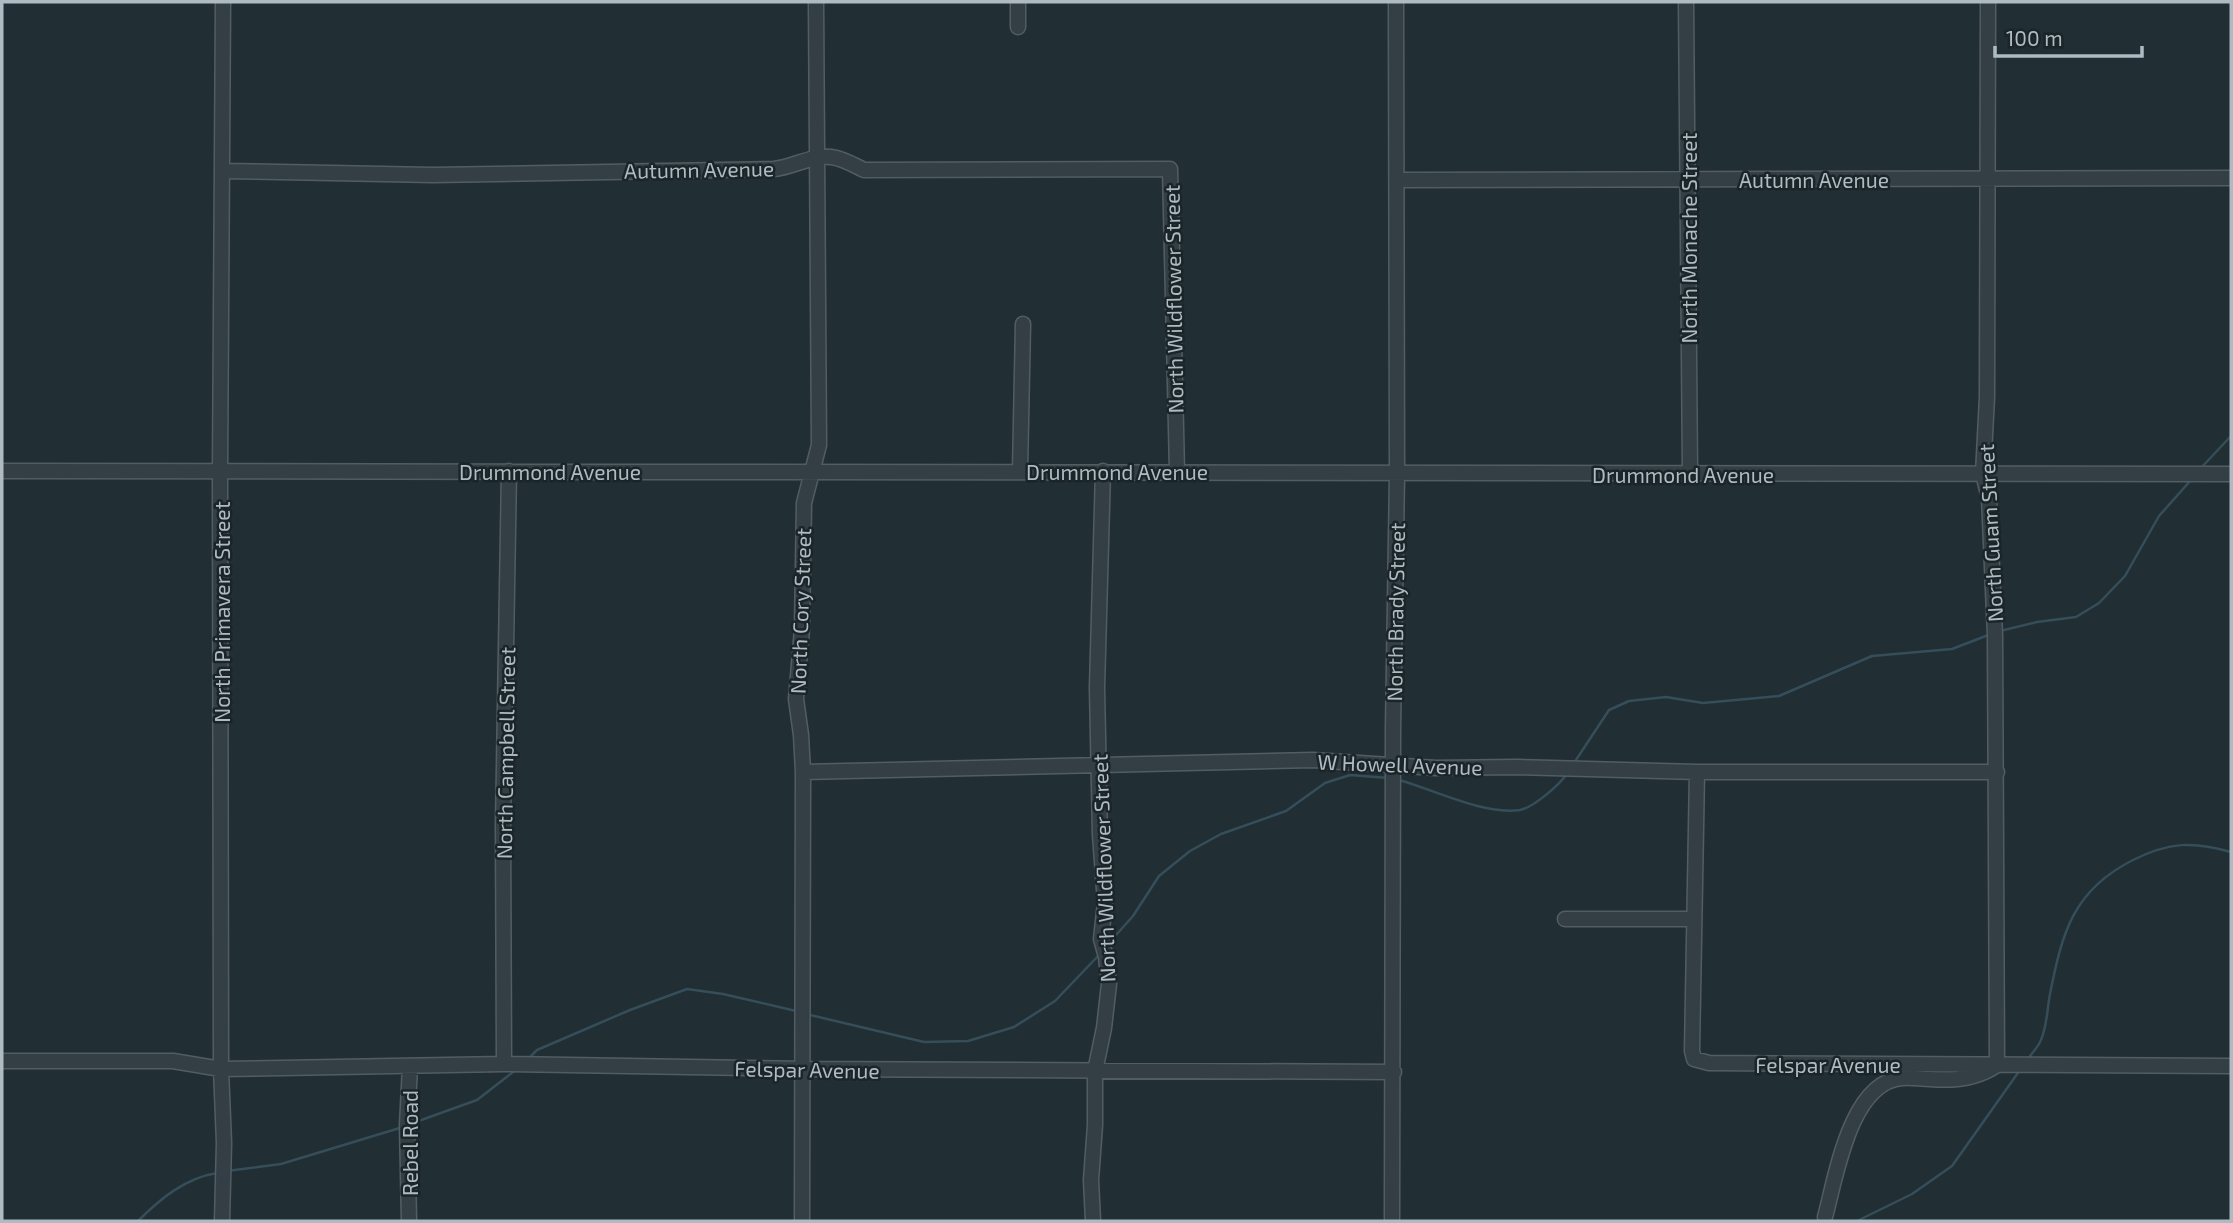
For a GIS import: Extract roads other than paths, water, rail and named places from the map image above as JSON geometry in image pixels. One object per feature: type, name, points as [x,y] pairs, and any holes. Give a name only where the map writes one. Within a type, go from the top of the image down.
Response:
[{"type":"street","name":"North Primavera Street","points":[[222,1221],[224,1143],[221,1069],[220,471],[223,2]]},
{"type":"street","name":"North Cory Street","points":[[802,1221],[803,772],[802,735],[796,699],[802,629],[804,503],[819,445],[816,2]]},
{"type":"street","points":[[1018,2],[1018,27]]},
{"type":"street","name":"North Brady Street","points":[[1392,1221],[1397,475],[1396,2]]},
{"type":"street","name":"North Monache Street","points":[[1686,2],[1690,473]]},
{"type":"street","name":"North Guam Street","points":[[1987,2],[1986,397],[1983,474],[1989,498],[1997,772],[1997,1065]]},
{"type":"street","name":"Autumn Avenue","points":[[224,171],[446,175],[774,169],[788,168],[816,158],[833,157],[864,170],[1170,169]]},
{"type":"street","name":"North Wildflower Street","points":[[1170,169],[1177,471]]},
{"type":"street","name":"Autumn Avenue","points":[[1397,180],[2231,178]]},
{"type":"street","points":[[1020,471],[1023,324]]},
{"type":"street","name":"Drummond Avenue","points":[[2,471],[1177,471],[1397,475],[2231,474]]},
{"type":"street","name":"North Campbell Street","points":[[504,1064],[503,825],[509,471]]},
{"type":"street","name":"North Wildflower Street","points":[[1093,1221],[1091,1180],[1095,1071],[1109,984],[1101,939],[1104,892],[1097,688],[1103,471]]},
{"type":"street","name":"W Howell Avenue","points":[[803,772],[1313,761],[1436,768],[1697,772],[1997,772]]},
{"type":"street","points":[[1565,919],[1694,919],[1697,772]]},
{"type":"street","name":"Felspar Avenue","points":[[1694,919],[1694,1059],[1709,1063],[2231,1066]]},
{"type":"street","name":"Felspar Avenue","points":[[2,1061],[173,1061],[221,1069],[504,1064],[803,1069],[1394,1072]]},
{"type":"street","points":[[1825,1217],[1852,1122],[1865,1101],[1880,1086],[1901,1078],[1966,1079],[1997,1065]]},
{"type":"street","name":"Rebel Road","points":[[409,1221],[407,1125],[410,1066]]},
{"type":"waterway","points":[[2200,469],[2231,436]]},
{"type":"waterway","points":[[2000,631],[2037,622],[2076,617],[2099,603],[2125,576],[2159,516],[2191,480]]},
{"type":"waterway","points":[[1574,763],[1609,710],[1629,701],[1666,697],[1703,703],[1779,696],[1872,656],[1952,649],[1991,634]]},
{"type":"waterway","points":[[1399,780],[1459,801],[1506,811],[1520,810],[1532,805],[1567,774]]},
{"type":"waterway","points":[[1108,944],[1133,916],[1159,876],[1190,851],[1221,834],[1286,811],[1325,783],[1350,775],[1389,778]]},
{"type":"waterway","points":[[2028,1059],[2039,1044],[2044,1031],[2050,994],[2066,933],[2074,915],[2096,885],[2133,860],[2170,847],[2193,845],[2231,852]]},
{"type":"waterway","points":[[806,1014],[924,1042],[968,1041],[1014,1027],[1055,1001],[1099,955]]},
{"type":"waterway","points":[[527,1060],[537,1050],[687,989],[723,994],[796,1011]]},
{"type":"waterway","points":[[413,1123],[477,1100],[517,1069]]},
{"type":"waterway","points":[[1857,1221],[1912,1194],[1952,1166],[2020,1070]]},
{"type":"waterway","points":[[227,1171],[281,1164],[403,1127]]},
{"type":"waterway","points":[[138,1221],[174,1191],[194,1180],[217,1173]]}]
